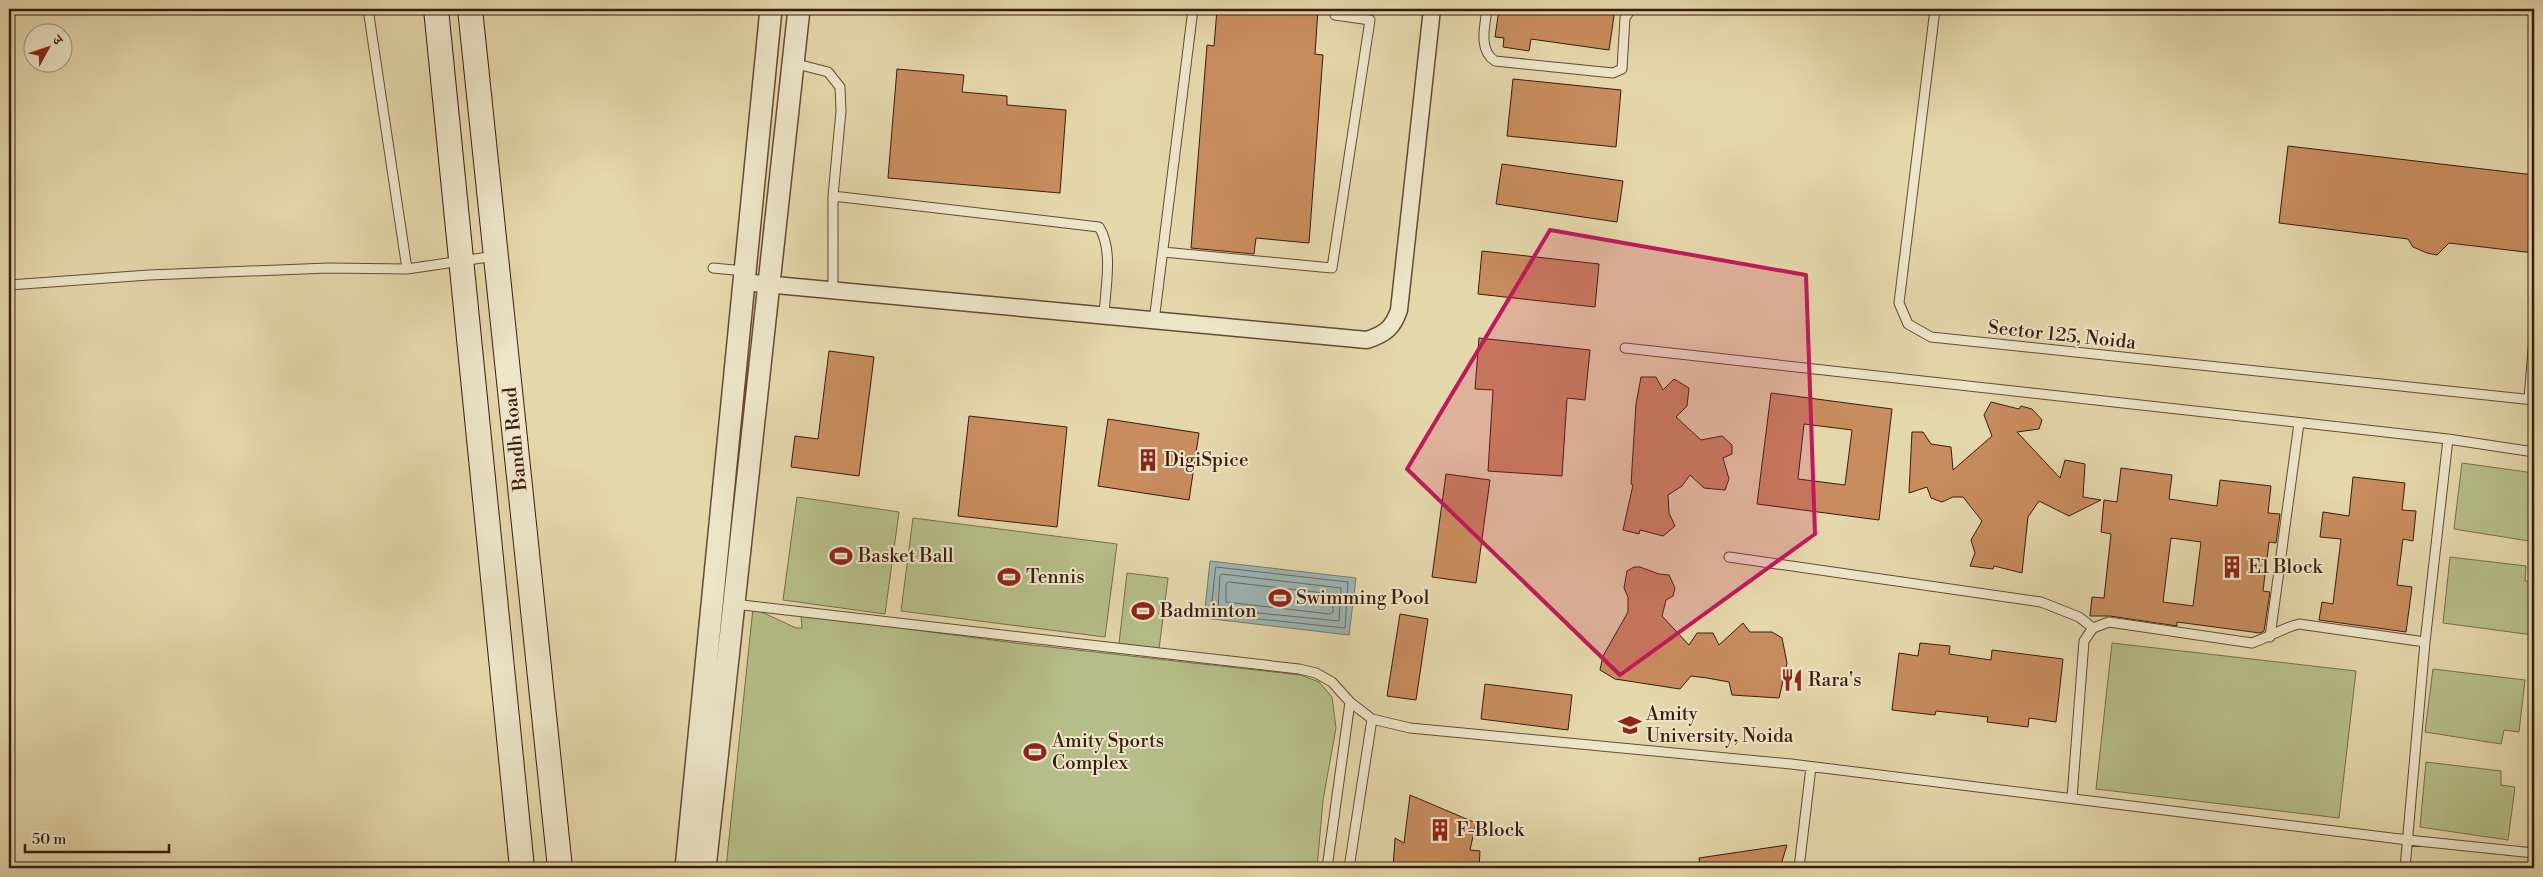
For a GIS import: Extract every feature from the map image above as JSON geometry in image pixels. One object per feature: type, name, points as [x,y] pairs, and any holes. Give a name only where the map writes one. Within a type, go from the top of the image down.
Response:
[{"type":"main road","name":"Bandh Road","points":[[436,9],[522,868]]},
{"type":"main road","name":"Bandh Road","points":[[470,9],[560,868]]},
{"type":"street","points":[[686,868],[771,9]]},
{"type":"street","points":[[705,868],[799,9]]},
{"type":"street","points":[[743,277],[769,285],[1367,340],[1382,335],[1394,325],[1399,310],[1432,9]]},
{"type":"lane","points":[[368,9],[407,269]]},
{"type":"lane","points":[[1154,320],[1193,9]]},
{"type":"lane","points":[[1163,252],[1332,268],[1370,20],[1335,16],[1336,9]]},
{"type":"lane","points":[[1487,9],[1484,50],[1488,57],[1495,61],[1614,73],[1622,69],[1625,18],[1631,9]]},
{"type":"lane","name":"Sector 125, Noida","points":[[1935,9],[1899,303],[1908,324],[1931,337],[2532,400]]},
{"type":"lane","points":[[793,63],[828,72],[840,87],[841,111],[833,196],[833,291]]},
{"type":"lane","points":[[833,196],[1099,228],[1106,237],[1107,251],[1104,316]]},
{"type":"lane","points":[[9,285],[149,275],[309,268],[407,269],[496,256]]},
{"type":"lane","points":[[713,268],[743,277]]},
{"type":"lane","points":[[2532,400],[2534,337]]},
{"type":"lane","points":[[1625,348],[2448,439],[2534,452]]},
{"type":"lane","points":[[2270,637],[2299,423]]},
{"type":"lane","points":[[2405,868],[2425,642],[2448,439]]},
{"type":"lane","points":[[1729,557],[2041,602],[2073,614],[2093,628]]},
{"type":"lane","points":[[734,604],[1299,669],[1316,673],[1332,682],[1350,702],[1372,719],[1410,728],[1811,767],[2408,840],[2534,853]]},
{"type":"lane","points":[[2072,798],[2084,641],[2093,628],[2108,622],[2252,643],[2270,637],[2284,628],[2299,624],[2425,642]]},
{"type":"lane","points":[[1327,868],[1350,702]]},
{"type":"lane","points":[[1348,868],[1372,719]]},
{"type":"lane","points":[[1798,868],[1811,767]]},
{"type":"highlighted area","points":[[1550,230],[1806,275],[1815,534],[1620,675],[1407,469]]},
{"type":"green space","points":[[2462,463],[2534,473],[2534,527],[2532,527],[2529,541],[2454,529]]},
{"type":"green space","name":"Basket Ball","points":[[797,497],[899,512],[885,614],[783,600]]},
{"type":"green space","name":"Tennis","points":[[913,518],[1117,544],[1105,637],[901,611]]},
{"type":"green space","points":[[2450,557],[2526,566],[2525,581],[2534,582],[2533,635],[2443,623]]},
{"type":"green space","name":"Badminton","points":[[1127,573],[1168,578],[1159,649],[1119,643]]},
{"type":"green space","name":"Amity Sports Complex","points":[[753,608],[796,628],[802,628],[801,615],[1023,644],[1301,675],[1319,682],[1332,697],[1336,728],[1323,800],[1317,868],[726,868]]},
{"type":"green space","points":[[2112,643],[2356,671],[2339,818],[2096,789]]},
{"type":"green space","points":[[2433,669],[2525,680],[2519,732],[2504,730],[2501,744],[2425,732]]},
{"type":"green space","points":[[2426,762],[2501,771],[2501,785],[2515,787],[2508,840],[2420,827]]},
{"type":"water","name":"Swimming Pool","points":[[1210,561],[1356,578],[1349,635],[1204,618]]},
{"type":"building","points":[[1217,9],[1318,9],[1315,54],[1323,55],[1309,243],[1256,238],[1254,254],[1191,248],[1207,45],[1214,46]]},
{"type":"building","points":[[1499,9],[1615,9],[1609,50],[1531,39],[1529,51],[1503,47],[1504,38],[1495,37]]},
{"type":"building","points":[[897,69],[964,75],[962,92],[1007,96],[1007,105],[1066,110],[1060,193],[888,178]]},
{"type":"building","points":[[1513,79],[1621,90],[1616,147],[1507,136]]},
{"type":"building","points":[[2288,146],[2534,175],[2534,253],[2449,243],[2437,255],[2413,247],[2408,239],[2279,223]]},
{"type":"building","points":[[1502,164],[1623,181],[1617,222],[1496,204]]},
{"type":"building","points":[[1482,251],[1599,264],[1595,307],[1478,294]]},
{"type":"building","points":[[1479,338],[1590,350],[1585,400],[1567,398],[1562,476],[1488,471],[1493,390],[1475,389]]},
{"type":"building","points":[[829,351],[874,357],[859,476],[791,467],[795,436],[818,439]]},
{"type":"building","points":[[1641,377],[1656,377],[1663,390],[1674,379],[1689,388],[1687,406],[1676,417],[1701,440],[1722,436],[1732,445],[1732,454],[1723,458],[1729,479],[1725,490],[1704,488],[1690,475],[1682,486],[1668,495],[1669,513],[1675,526],[1663,536],[1640,530],[1639,534],[1623,530],[1633,485],[1631,484],[1636,404]]},
{"type":"building","points":[[1771,393],[1892,409],[1879,520],[1757,504]],"holes":[[[1804,424],[1852,430],[1845,485],[1798,479]]]},
{"type":"building","points":[[1991,402],[2019,409],[2021,406],[2032,409],[2042,420],[2039,429],[2017,432],[2060,478],[2065,460],[2085,464],[2083,497],[2101,500],[2069,516],[2039,501],[2028,517],[2022,573],[1994,566],[1993,569],[1970,566],[1975,553],[1971,540],[1982,521],[1963,497],[1953,497],[1942,502],[1931,498],[1927,487],[1909,493],[1912,432],[1923,432],[1931,444],[1951,447],[1953,470],[1992,436],[1984,415]]},
{"type":"building","points":[[969,416],[1067,427],[1057,527],[958,516]]},
{"type":"building","name":"DigiSpice","points":[[1108,419],[1199,433],[1189,500],[1098,486]]},
{"type":"building","points":[[2121,468],[2172,475],[2169,499],[2217,506],[2220,480],[2271,486],[2268,513],[2280,514],[2276,543],[2269,542],[2263,591],[2270,592],[2264,631],[2260,633],[2177,622],[2177,626],[2110,616],[2090,616],[2092,597],[2104,598],[2111,534],[2101,532],[2104,500],[2117,502]],"holes":[[[2171,538],[2201,542],[2193,606],[2163,602]]]},
{"type":"building","points":[[1446,474],[1490,480],[1476,583],[1432,577]]},
{"type":"building","name":"E1 Block","points":[[2353,477],[2405,483],[2402,510],[2416,511],[2413,541],[2403,539],[2397,585],[2412,587],[2406,632],[2319,620],[2322,602],[2333,604],[2341,539],[2320,537],[2323,512],[2349,516]]},
{"type":"building","points":[[1634,567],[1669,575],[1675,588],[1673,596],[1666,600],[1662,616],[1689,645],[1697,633],[1713,633],[1719,645],[1743,623],[1750,632],[1772,632],[1782,638],[1787,663],[1779,698],[1732,695],[1729,682],[1707,678],[1691,676],[1680,689],[1615,679],[1600,670],[1603,656],[1628,612],[1628,597],[1624,588],[1627,571]]},
{"type":"building","points":[[1400,614],[1428,619],[1416,700],[1387,696]]},
{"type":"building","points":[[1920,643],[1950,646],[1949,654],[1991,660],[1992,650],[2063,659],[2056,722],[2029,718],[2028,727],[1987,722],[1988,717],[1936,711],[1935,715],[1892,710],[1899,653],[1918,656]]},
{"type":"building","points":[[1485,684],[1572,695],[1568,730],[1481,719]]},
{"type":"building","name":"F-Block","points":[[1410,795],[1476,823],[1470,850],[1480,851],[1479,868],[1393,868],[1395,838],[1404,843]]},
{"type":"building","points":[[1787,845],[1780,868],[1700,868],[1699,858]]},
{"type":"place","name":"DigiSpice","points":[[1148,460]]},
{"type":"place","name":"Basket Ball","points":[[841,556]]},
{"type":"place","name":"E1 Block","points":[[2232,567]]},
{"type":"place","name":"Tennis","points":[[1009,577]]},
{"type":"place","name":"Swimming Pool","points":[[1280,598]]},
{"type":"place","name":"Badminton","points":[[1143,611]]},
{"type":"place","name":"Rara's","points":[[1792,680]]},
{"type":"place","name":"Amity University, Noida","points":[[1630,725]]},
{"type":"place","name":"Amity Sports Complex","points":[[1035,752]]},
{"type":"place","name":"F-Block","points":[[1440,830]]}]
